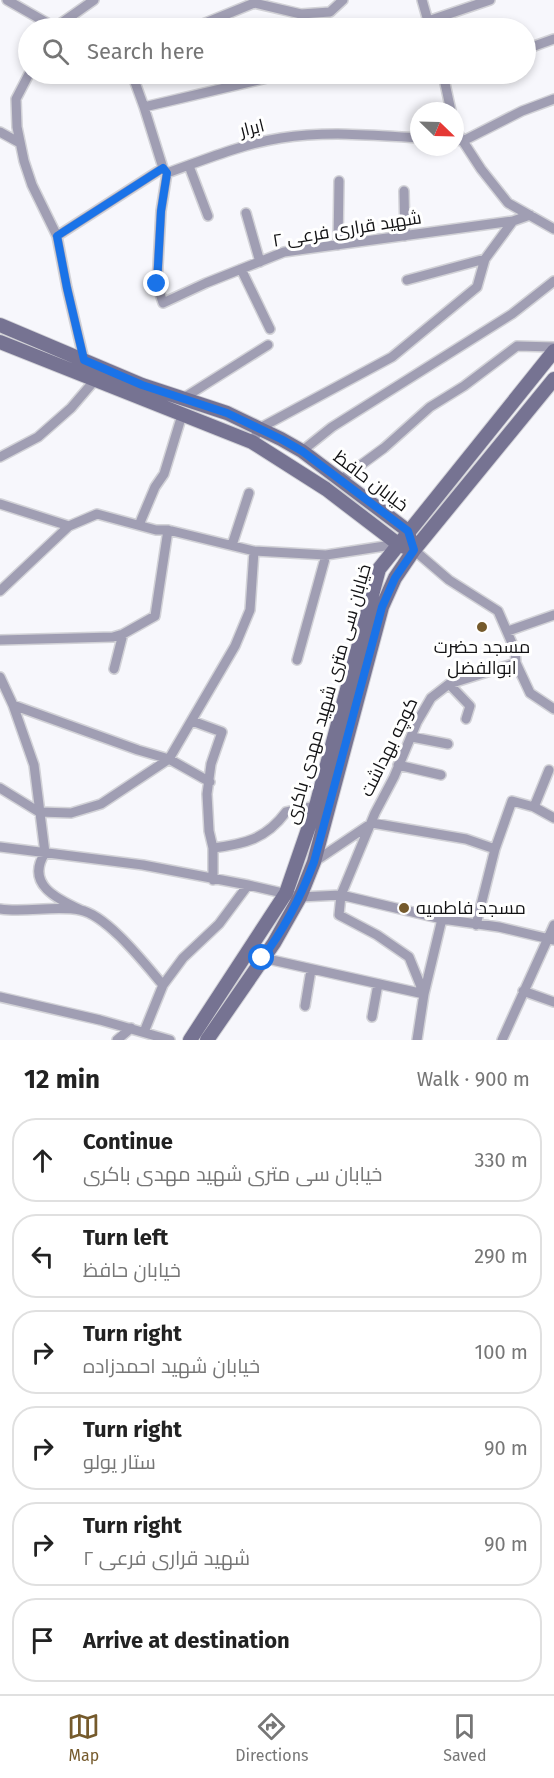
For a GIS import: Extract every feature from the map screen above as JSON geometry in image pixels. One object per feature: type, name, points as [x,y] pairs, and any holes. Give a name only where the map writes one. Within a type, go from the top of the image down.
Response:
[{"type":"main road","name":"خیابان حافظ","points":[[0,325],[124,378],[227,413],[260,428],[302,451],[408,531],[414,550]]},
{"type":"main road","name":"خیابان حافظ","points":[[0,342],[252,442],[326,489],[398,544],[414,550]]},
{"type":"main road","name":"خیابان سی متری شهید مهدی باکری","points":[[190,1040],[286,893],[316,806],[379,569],[554,349]]},
{"type":"main road","name":"خیابان سی متری شهید مهدی باکری","points":[[207,1040],[274,943],[300,897],[314,862],[382,607],[395,578],[414,550],[554,379]]},
{"type":"street","points":[[9,0],[40,18]]},
{"type":"street","points":[[68,18],[94,0]]},
{"type":"street","points":[[217,18],[254,3],[301,14],[330,12],[343,0]]},
{"type":"street","points":[[422,0],[427,18]]},
{"type":"street","points":[[446,18],[490,0]]},
{"type":"street","points":[[536,45],[554,39]]},
{"type":"street","points":[[24,84],[16,99],[16,127],[32,185],[57,236],[84,360]]},
{"type":"street","points":[[136,84],[165,170]]},
{"type":"street","points":[[144,107],[242,84]]},
{"type":"street","points":[[446,84],[449,102]]},
{"type":"street","points":[[464,138],[554,99]]},
{"type":"street","points":[[0,132],[20,143]]},
{"type":"street","name":"ابرار","points":[[57,236],[165,170],[189,165],[234,150],[282,138],[356,134],[410,137]]},
{"type":"street","points":[[464,147],[508,203],[554,229]]},
{"type":"street","points":[[189,165],[208,216]]},
{"type":"street","name":"شهید قراری فرعی ۲","points":[[165,170],[157,284],[163,303],[284,252],[513,221],[530,215]]},
{"type":"street","points":[[338,245],[339,181]]},
{"type":"street","points":[[404,191],[405,236]]},
{"type":"street","points":[[246,213],[260,261]]},
{"type":"street","points":[[252,442],[260,428],[392,357],[477,287],[485,259],[513,221]]},
{"type":"street","points":[[406,280],[485,259]]},
{"type":"street","points":[[241,269],[270,329]]},
{"type":"street","points":[[302,451],[332,428],[512,314],[554,281]]},
{"type":"street","points":[[17,349],[22,334]]},
{"type":"street","points":[[182,399],[268,345]]},
{"type":"street","points":[[339,481],[384,448],[430,407],[464,386],[517,346],[554,349]]},
{"type":"street","points":[[0,457],[38,437],[71,408],[94,380]]},
{"type":"street","points":[[139,525],[155,487],[164,474],[182,414]]},
{"type":"street","points":[[232,545],[249,493]]},
{"type":"street","points":[[0,504],[69,526]]},
{"type":"street","points":[[0,591],[69,526],[97,514],[156,530],[168,530],[254,551],[326,555],[398,544]]},
{"type":"street","points":[[0,640],[112,637],[123,634],[155,616],[168,530]]},
{"type":"street","points":[[414,550],[449,580],[498,611],[515,650],[516,663],[530,693],[554,709]]},
{"type":"street","points":[[0,788],[39,812],[71,813],[101,804],[169,759],[235,646],[250,610],[254,551]]},
{"type":"street","points":[[297,660],[326,555]]},
{"type":"street","points":[[508,631],[554,615]]},
{"type":"street","points":[[114,669],[123,634]]},
{"type":"street","name":"کوچه بهداشت","points":[[341,895],[417,722],[431,698],[449,684],[516,663]]},
{"type":"street","points":[[0,677],[13,705],[34,765],[45,853],[39,862],[39,879],[50,893],[107,925],[136,952],[163,984]]},
{"type":"street","points":[[449,684],[470,706],[466,719]]},
{"type":"street","points":[[13,705],[169,759],[210,782]]},
{"type":"street","points":[[192,721],[222,732],[211,764],[207,794],[209,831],[213,848],[213,880]]},
{"type":"street","points":[[412,737],[448,744]]},
{"type":"street","points":[[398,765],[441,775]]},
{"type":"street","points":[[534,807],[549,770]]},
{"type":"street","points":[[476,925],[495,849],[512,801],[534,807],[554,818]]},
{"type":"street","points":[[213,848],[243,844],[277,824],[286,812],[316,806]]},
{"type":"street","points":[[314,862],[372,823],[466,839],[495,849]]},
{"type":"street","points":[[0,848],[143,865],[300,897],[341,895],[442,920],[499,927],[551,939]]},
{"type":"street","points":[[144,1032],[163,984],[183,958],[219,924],[248,885]]},
{"type":"street","points":[[341,895],[339,915],[377,935],[409,957],[424,994]]},
{"type":"street","points":[[0,909],[81,910]]},
{"type":"street","points":[[417,1040],[424,994],[442,920]]},
{"type":"street","points":[[502,1040],[523,991],[551,939],[554,925]]},
{"type":"street","points":[[262,958],[424,994]]},
{"type":"street","points":[[305,1006],[311,970]]},
{"type":"street","points":[[372,1017],[378,984]]},
{"type":"street","points":[[523,991],[554,1002]]},
{"type":"street","points":[[0,997],[42,1005],[170,1040]]},
{"type":"street","points":[[117,1040],[131,1028]]},
{"type":"place","name":"مسجد حضرت ابوالفضل","points":[[482,627]]},
{"type":"place","name":"مسجد فاطمیه","points":[[404,908]]},
{"type":"route","points":[[157,284],[161,211],[167,173],[163,168],[57,236],[84,360],[142,385],[227,413],[302,451],[408,531],[414,550],[395,578],[382,607],[314,862],[300,897],[274,943],[262,958]]}]
